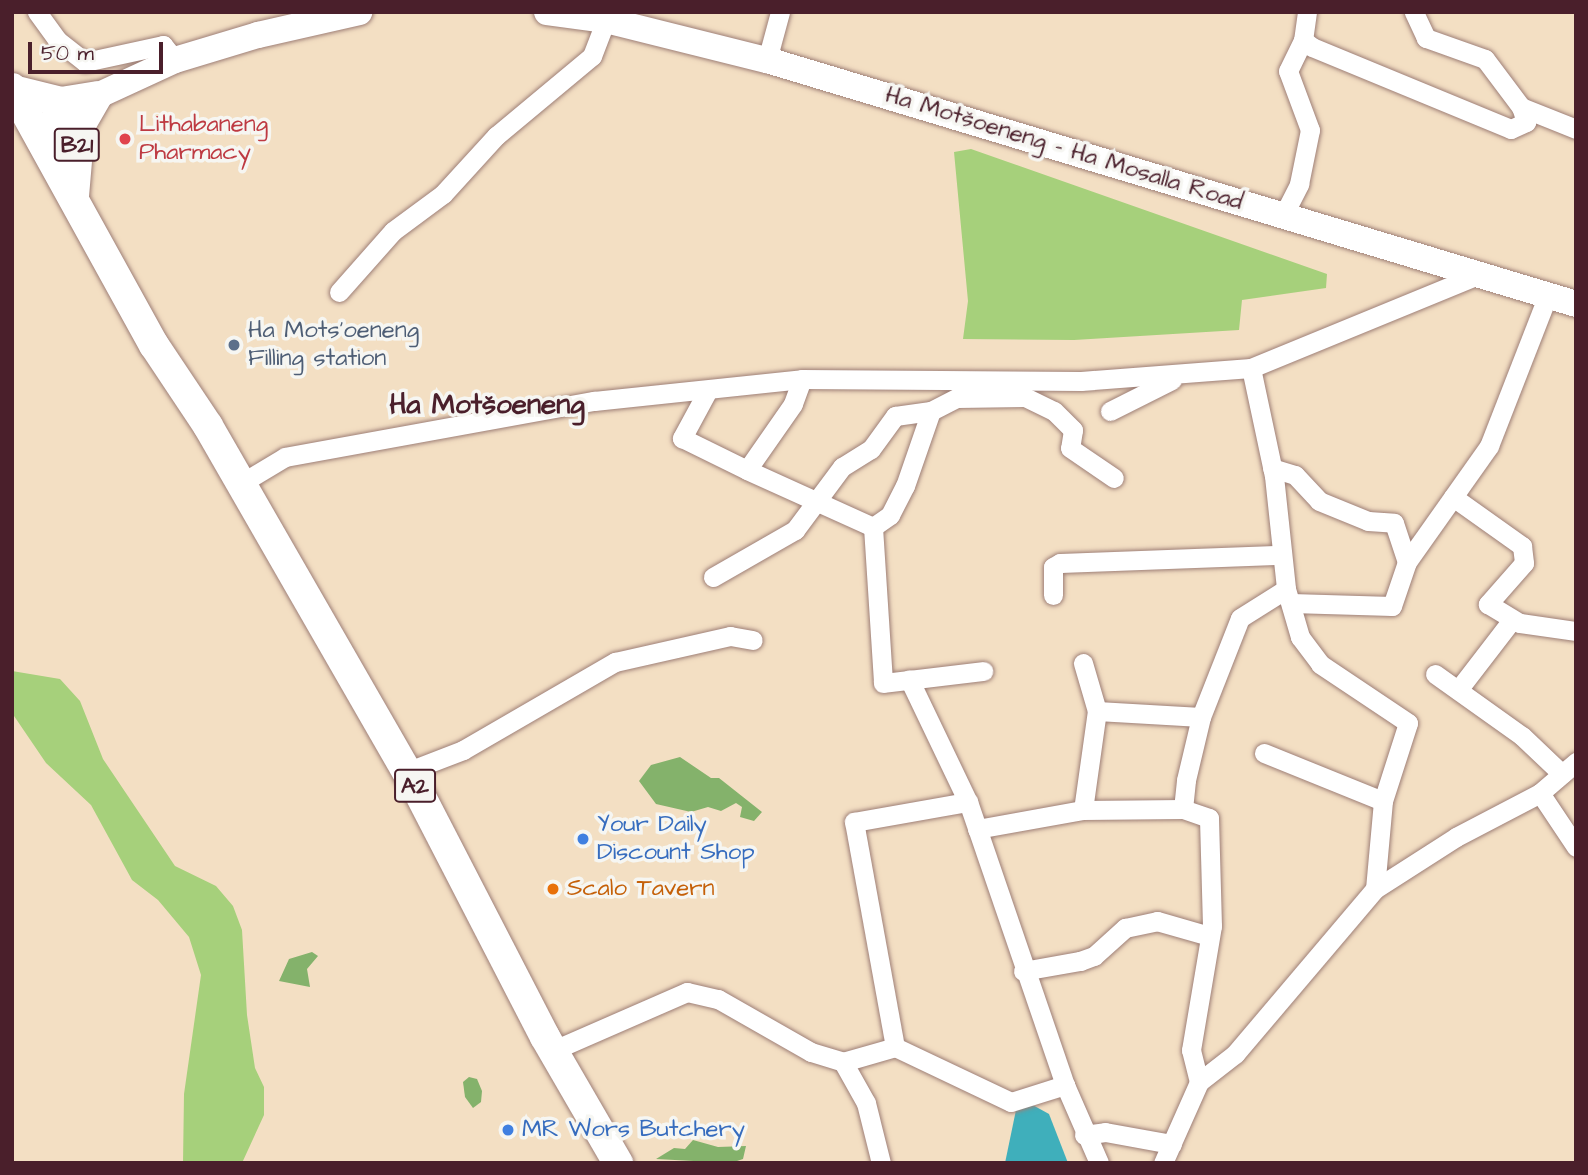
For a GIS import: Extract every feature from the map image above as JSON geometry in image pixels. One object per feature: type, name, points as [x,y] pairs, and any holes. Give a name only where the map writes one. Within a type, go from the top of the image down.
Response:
[{"type":"main road","name":"B21","points":[[38,131],[97,96],[175,60],[258,34],[359,12]]},
{"type":"main road","name":"Ha Motšoeneng - Ha Mosalla Road","points":[[551,12],[606,20],[767,60],[1483,273],[1576,304]]},
{"type":"main road","name":"B21","points":[[13,89],[61,102],[97,96]]},
{"type":"main road","name":"A2","points":[[13,89],[154,345],[240,484],[406,772],[554,1050],[618,1163]]},
{"type":"main road","name":"B21","points":[[74,198],[80,126],[97,96]]},
{"type":"street","points":[[37,12],[57,40],[85,62],[163,45],[175,60]]},
{"type":"street","points":[[767,60],[780,12]]},
{"type":"street","points":[[1284,214],[1299,184],[1310,130],[1289,71],[1303,40],[1307,12]]},
{"type":"street","points":[[1303,40],[1312,47],[1511,129],[1526,122],[1521,107],[1485,59],[1426,38],[1414,12]]},
{"type":"street","points":[[339,292],[393,231],[443,194],[496,136],[592,56],[606,20]]},
{"type":"street","points":[[1521,107],[1576,129]]},
{"type":"street","points":[[240,484],[285,457],[499,416],[802,379],[1081,381],[1251,368],[1483,273]]},
{"type":"street","points":[[1183,809],[1201,717],[1240,618],[1289,596],[1392,606],[1407,562],[1489,446],[1548,295]]},
{"type":"street","points":[[1251,368],[1272,468],[1289,596],[1300,637],[1320,664],[1408,723],[1382,801],[1375,889]]},
{"type":"street","points":[[1110,411],[1183,374]]},
{"type":"street","points":[[747,470],[793,404],[802,379]]},
{"type":"street","points":[[708,390],[682,438],[747,470],[817,498],[873,527]]},
{"type":"street","points":[[713,577],[795,530],[842,467],[871,449],[895,416],[931,411],[957,398],[1025,397],[1054,411],[1073,430],[1070,448],[1114,478]]},
{"type":"street","points":[[873,527],[890,514],[905,486],[931,411]]},
{"type":"street","points":[[1272,468],[1295,475],[1319,501],[1368,522],[1394,523],[1407,562]]},
{"type":"street","points":[[1453,497],[1522,546],[1524,563],[1488,604],[1512,620],[1576,631]]},
{"type":"street","points":[[873,527],[883,683],[983,671]]},
{"type":"street","points":[[1053,595],[1053,567],[1060,563],[1282,555]]},
{"type":"street","points":[[1458,690],[1512,620]]},
{"type":"street","points":[[406,772],[463,750],[615,662],[730,636],[753,640]]},
{"type":"street","points":[[1083,663],[1097,711],[1083,810]]},
{"type":"street","points":[[1163,1163],[1199,1082],[1236,1054],[1375,889],[1456,837],[1540,793],[1569,768],[1435,674]]},
{"type":"street","points":[[909,679],[968,802],[1023,971],[1084,1135],[1098,1163]]},
{"type":"street","points":[[1097,711],[1201,717]]},
{"type":"street","points":[[1264,753],[1382,801]]},
{"type":"street","points":[[1540,793],[1576,847]]},
{"type":"street","points":[[895,1047],[854,822],[968,802]]},
{"type":"street","points":[[977,829],[1083,810],[1183,809],[1209,818],[1209,936],[1191,1050],[1199,1082]]},
{"type":"street","points":[[1023,971],[1094,956],[1125,928],[1157,921],[1209,936]]},
{"type":"street","points":[[554,1050],[687,992],[718,999],[811,1052],[843,1062],[895,1047],[1011,1102],[1065,1085]]},
{"type":"street","points":[[843,1062],[866,1102],[880,1163]]},
{"type":"street","points":[[1084,1135],[1105,1132],[1172,1144]]},
{"type":"green space","points":[[971,149],[1327,274],[1326,288],[1242,300],[1239,330],[1074,340],[963,339],[968,301],[954,152]]},
{"type":"green space","points":[[12,671],[60,679],[80,701],[103,759],[175,866],[216,886],[233,906],[242,930],[247,1015],[255,1068],[264,1087],[264,1115],[242,1163],[183,1163],[184,1094],[201,975],[189,937],[158,900],[132,880],[91,805],[46,763],[12,713]]},
{"type":"green space","points":[[680,757],[711,778],[719,778],[762,812],[754,821],[740,817],[742,807],[736,803],[721,811],[708,807],[691,812],[656,804],[639,781],[651,765]]},
{"type":"green space","points":[[312,952],[318,956],[307,969],[310,987],[279,981],[289,959]]},
{"type":"green space","points":[[469,1077],[477,1079],[482,1091],[481,1102],[473,1108],[465,1097],[463,1082]]},
{"type":"green space","points":[[693,1140],[718,1147],[746,1146],[743,1159],[731,1163],[656,1159],[674,1148],[685,1149]]},
{"type":"water","points":[[1029,1103],[1049,1114],[1068,1163],[1005,1163],[1016,1110]]},
{"type":"place","name":"Lithabaneng Pharmacy","points":[[125,139]]},
{"type":"place","name":"Ha Mots'oeneng Filling station","points":[[234,345]]},
{"type":"place","name":"Your Daily Discount Shop","points":[[583,839]]},
{"type":"place","name":"Scalo Tavern","points":[[553,889]]},
{"type":"place","name":"MR Wors Butchery","points":[[508,1130]]},
{"type":"district","name":"Ha Motšoeneng","points":[[487,405]]}]
